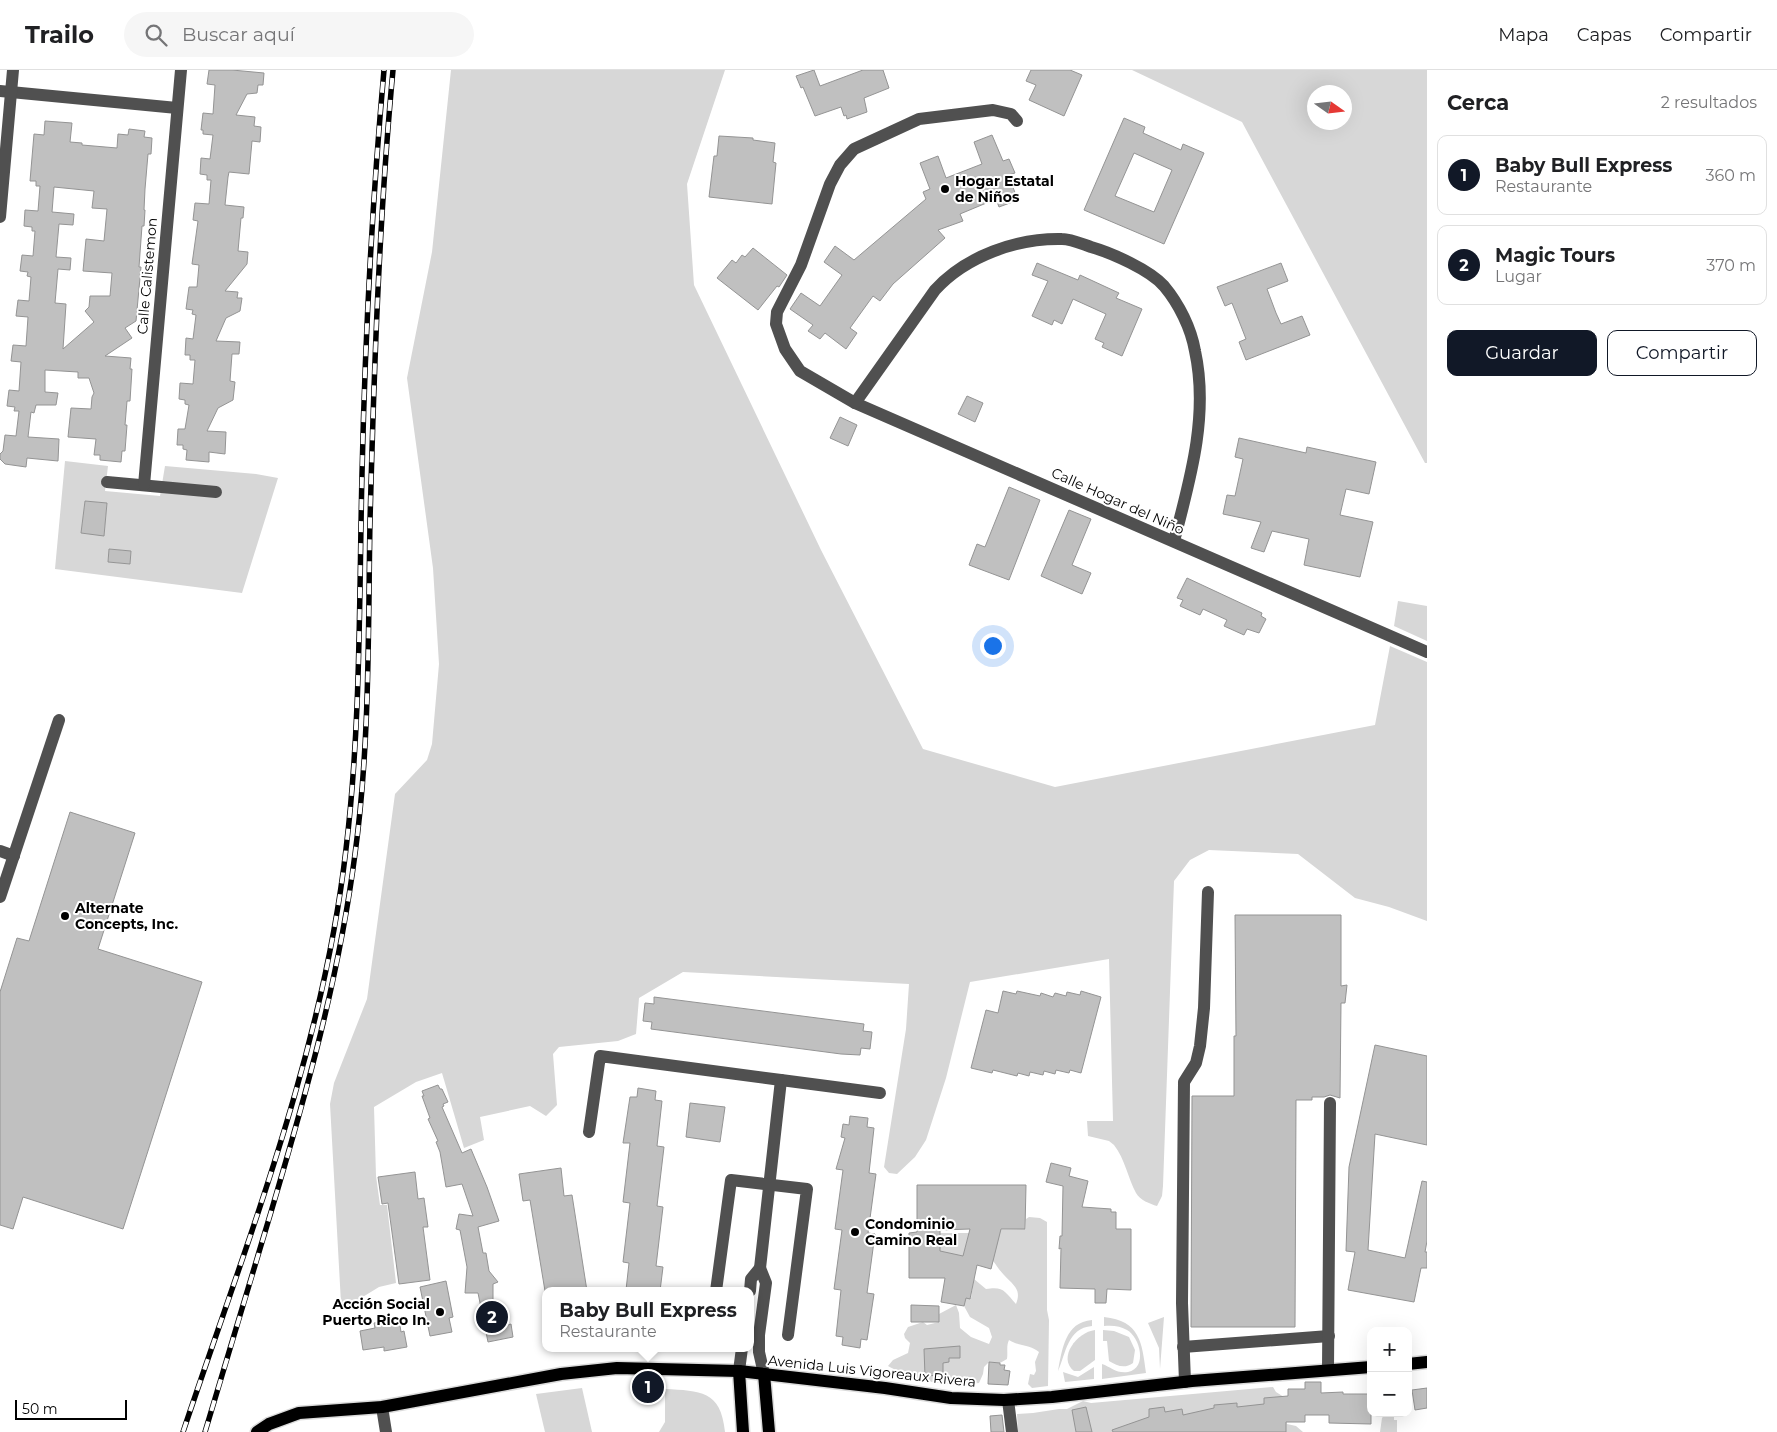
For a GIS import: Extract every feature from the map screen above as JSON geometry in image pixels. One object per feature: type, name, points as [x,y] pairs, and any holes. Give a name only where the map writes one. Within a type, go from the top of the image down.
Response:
[{"type":"main road","points":[[1412,1364],[1427,1362]]},
{"type":"main road","name":"Avenida Luis Vigoreaux Rivera","points":[[257,1432],[268,1424],[299,1414],[382,1407],[561,1374],[617,1368],[739,1371],[885,1388],[951,1398],[1008,1400],[1185,1382],[1367,1367]]},
{"type":"main road","points":[[739,1371],[743,1432]]},
{"type":"main road","points":[[764,1374],[769,1432]]},
{"type":"street","points":[[0,216],[6,92],[13,70]]},
{"type":"street","name":"Calle Calistemon","points":[[144,485],[181,70]]},
{"type":"street","points":[[6,92],[178,108]]},
{"type":"street","name":"Calle Hogar del Niño","points":[[1017,121],[1011,114],[993,110],[919,119],[854,148],[840,165],[830,184],[800,265],[777,312],[776,324],[785,349],[800,371],[856,402],[1427,652]]},
{"type":"street","points":[[856,402],[946,277],[992,251],[1032,241],[1064,239],[1102,250],[1134,264],[1163,286],[1183,315],[1195,350],[1199,376],[1200,411],[1196,447],[1174,542]]},
{"type":"street","points":[[107,482],[216,492]]},
{"type":"street","points":[[0,897],[59,720]]},
{"type":"street","points":[[0,851],[14,856]]},
{"type":"street","points":[[1185,1382],[1182,1293],[1184,1082],[1196,1062],[1200,1046],[1204,1008],[1208,892]]},
{"type":"street","points":[[588,1132],[600,1056],[880,1093]]},
{"type":"street","points":[[764,1374],[759,1352],[759,1335],[766,1283],[760,1268],[781,1080]]},
{"type":"street","points":[[1328,1369],[1330,1103]]},
{"type":"street","points":[[717,1287],[731,1180],[807,1189],[788,1334]]},
{"type":"street","points":[[750,1287],[751,1278],[760,1268]]},
{"type":"street","points":[[1183,1347],[1329,1336]]},
{"type":"street","points":[[739,1371],[741,1352]]},
{"type":"street","points":[[1008,1400],[1012,1432]]},
{"type":"street","points":[[382,1407],[386,1432]]},
{"type":"shaded area","points":[[451,70],[725,70],[687,184],[694,285],[821,550],[923,749],[1055,787],[1375,725],[1390,646],[1427,662],[1427,921],[1389,907],[1355,898],[1298,854],[1209,850],[1190,860],[1174,881],[1163,1186],[1162,1196],[1157,1206],[1143,1200],[1136,1193],[1121,1156],[1114,1145],[1109,1141],[1088,1136],[1087,1121],[1113,1121],[1109,959],[970,982],[946,1078],[926,1140],[915,1157],[897,1174],[889,1173],[884,1167],[906,1029],[909,984],[683,972],[639,998],[636,1034],[618,1041],[559,1047],[553,1054],[557,1105],[546,1116],[530,1106],[480,1117],[484,1140],[464,1148],[442,1073],[416,1082],[374,1107],[376,1176],[380,1205],[387,1205],[396,1283],[379,1287],[348,1306],[341,1303],[330,1104],[334,1083],[367,999],[395,794],[427,760],[432,744],[439,664],[433,568],[407,378],[432,252]]},
{"type":"shaded area","points":[[1132,70],[1427,70],[1427,463],[1425,463],[1242,122]]},
{"type":"shaded area","points":[[65,461],[108,466],[105,491],[160,496],[165,466],[256,474],[278,478],[242,593],[55,569]],"holes":[[[85,501],[107,503],[104,535],[81,533]],[[109,549],[131,551],[130,564],[108,562]]]},
{"type":"shaded area","points":[[1398,601],[1427,606],[1427,641],[1394,626]]},
{"type":"shaded area","points":[[1029,1217],[1040,1218],[1047,1222],[1048,1386],[1032,1388],[1028,1384],[1030,1374],[1034,1375],[1036,1371],[1035,1362],[1039,1352],[1009,1340],[1007,1359],[1000,1363],[989,1362],[984,1367],[979,1383],[944,1384],[932,1382],[909,1376],[888,1366],[893,1360],[908,1353],[910,1343],[904,1334],[908,1327],[923,1322],[927,1325],[939,1322],[939,1314],[956,1305],[959,1313],[960,1328],[971,1337],[989,1344],[992,1337],[989,1328],[970,1317],[964,1306],[966,1298],[971,1298],[974,1279],[986,1289],[1001,1289],[1016,1304],[1018,1295],[1016,1288],[993,1261],[996,1247],[977,1242],[980,1230],[1026,1229],[1026,1219]]},
{"type":"shaded area","points":[[940,1233],[969,1233],[963,1256],[914,1251]]},
{"type":"shaded area","points":[[1104,1317],[1116,1319],[1132,1328],[1137,1335],[1143,1352],[1146,1373],[1102,1379],[1102,1364],[1117,1371],[1128,1372],[1138,1365],[1140,1359],[1138,1345],[1132,1334],[1119,1327],[1104,1326]]},
{"type":"shaded area","points":[[1164,1317],[1160,1369],[1159,1348],[1148,1323]]},
{"type":"shaded area","points":[[1092,1320],[1092,1326],[1077,1331],[1072,1337],[1058,1371],[1063,1346],[1070,1331],[1083,1322]]},
{"type":"shaded area","points":[[1095,1330],[1095,1360],[1080,1371],[1074,1371],[1069,1366],[1068,1359],[1071,1346],[1082,1335]]},
{"type":"shaded area","points":[[1103,1330],[1114,1331],[1129,1337],[1135,1350],[1133,1363],[1121,1366],[1109,1361],[1107,1341],[1103,1341]]},
{"type":"shaded area","points":[[1094,1367],[1094,1379],[1065,1382],[1063,1372],[1078,1377]]},
{"type":"shaded area","points":[[1273,1387],[1276,1392],[1284,1397],[1284,1416],[1287,1424],[1296,1426],[1303,1432],[1018,1432],[1017,1414],[1067,1409],[1083,1401],[1091,1403]]},
{"type":"shaded area","points":[[582,1388],[592,1432],[545,1432],[536,1394]]},
{"type":"shaded area","points":[[665,1389],[698,1392],[707,1395],[719,1408],[725,1432],[659,1432],[665,1422]]},
{"type":"shaded area","points":[[1394,1417],[1394,1420],[1397,1420],[1397,1432],[1380,1432],[1382,1418]]},
{"type":"building","points":[[209,70],[264,73],[263,85],[258,85],[257,93],[247,94],[236,115],[255,117],[254,126],[261,127],[260,142],[252,141],[249,174],[229,172],[228,177],[225,205],[244,207],[238,251],[248,252],[247,264],[225,291],[238,292],[237,298],[242,298],[240,311],[226,318],[216,341],[240,342],[239,354],[232,354],[230,381],[235,382],[233,400],[218,408],[207,431],[226,432],[225,454],[209,452],[209,462],[186,460],[187,450],[183,449],[183,445],[177,445],[178,429],[185,429],[189,405],[185,404],[185,400],[179,399],[180,383],[193,384],[195,360],[190,360],[190,355],[185,355],[186,338],[193,339],[196,315],[192,314],[193,310],[186,309],[189,287],[197,287],[199,265],[192,264],[198,221],[193,220],[195,203],[209,204],[211,180],[207,180],[207,175],[200,174],[201,158],[210,159],[213,135],[203,134],[203,130],[201,130],[203,113],[213,114],[215,85],[207,84]]},
{"type":"building","points":[[814,70],[820,86],[863,70],[883,70],[889,88],[864,98],[867,112],[847,119],[841,107],[815,116],[803,87],[801,88],[796,76]]},
{"type":"building","points":[[1031,70],[1070,70],[1082,75],[1064,116],[1029,100],[1036,85],[1026,81]]},
{"type":"building","points":[[1124,118],[1145,127],[1143,133],[1181,150],[1183,144],[1204,153],[1164,244],[1084,210]],"holes":[[[1134,153],[1172,170],[1154,212],[1115,196]]]},
{"type":"building","points":[[45,121],[72,123],[70,142],[82,143],[82,145],[117,148],[118,134],[128,135],[129,129],[145,131],[144,137],[152,138],[151,154],[148,154],[136,321],[125,328],[132,338],[105,356],[131,358],[130,401],[127,401],[125,451],[122,451],[121,462],[100,460],[100,455],[94,455],[96,439],[68,437],[71,408],[91,409],[94,393],[89,378],[78,378],[78,372],[45,370],[45,392],[58,393],[56,405],[36,405],[34,413],[31,412],[28,437],[59,439],[58,461],[27,458],[26,467],[5,464],[0,459],[5,435],[16,436],[19,411],[14,411],[15,407],[7,406],[9,390],[19,391],[21,362],[11,361],[13,345],[26,346],[28,317],[16,316],[18,300],[29,301],[31,277],[27,276],[28,272],[20,271],[22,255],[33,256],[35,231],[32,231],[32,227],[24,226],[25,210],[38,211],[40,186],[36,186],[36,181],[30,181],[34,134],[44,135]],"holes":[[[54,187],[94,191],[92,208],[107,209],[104,241],[86,239],[83,271],[112,273],[110,296],[90,296],[89,307],[85,311],[94,322],[63,349],[66,304],[55,303],[58,269],[70,270],[71,258],[56,257],[59,224],[73,225],[74,214],[52,212]]]},
{"type":"building","points":[[992,135],[1003,161],[1009,159],[1015,173],[1008,175],[1018,200],[999,207],[996,199],[960,214],[963,221],[938,230],[945,238],[893,284],[880,301],[873,296],[850,328],[857,333],[846,349],[825,333],[820,339],[808,331],[813,325],[790,309],[801,293],[820,306],[842,275],[824,262],[835,246],[854,260],[926,199],[923,192],[930,189],[920,163],[938,156],[946,178],[982,164],[974,142]]},
{"type":"building","points":[[719,136],[753,138],[753,140],[775,143],[773,162],[776,163],[772,204],[709,197],[714,156],[717,156]]},
{"type":"building","points":[[753,248],[787,275],[758,310],[717,278],[732,260],[736,263],[742,255],[745,257]]},
{"type":"building","points":[[1037,263],[1078,280],[1080,275],[1119,293],[1116,298],[1142,309],[1122,356],[1102,347],[1104,343],[1095,339],[1106,314],[1073,299],[1062,324],[1054,320],[1052,325],[1032,316],[1048,281],[1032,275]]},
{"type":"building","points":[[1281,263],[1288,281],[1267,289],[1276,313],[1281,324],[1302,316],[1310,335],[1246,360],[1239,342],[1246,339],[1232,303],[1225,306],[1217,287]]},
{"type":"building","points":[[967,396],[983,403],[975,422],[958,414]]},
{"type":"building","points":[[840,417],[857,425],[848,446],[830,438]]},
{"type":"building","points":[[1239,438],[1306,453],[1307,447],[1376,462],[1369,494],[1346,489],[1340,515],[1373,522],[1360,577],[1304,565],[1309,539],[1272,531],[1264,552],[1251,548],[1261,522],[1223,514],[1227,495],[1235,496],[1243,459],[1235,457]]},
{"type":"building","points":[[1009,487],[1040,500],[1009,580],[969,565],[977,544],[985,547]]},
{"type":"building","points":[[85,501],[107,503],[104,536],[81,533]]},
{"type":"building","points":[[1069,510],[1091,519],[1072,565],[1091,573],[1082,594],[1041,576]]},
{"type":"building","points":[[109,549],[131,551],[130,564],[108,562]]},
{"type":"building","points":[[1187,578],[1262,613],[1261,616],[1266,619],[1259,633],[1247,629],[1244,635],[1224,626],[1227,620],[1203,609],[1200,615],[1180,606],[1183,600],[1177,598]]},
{"type":"building","points":[[70,812],[135,833],[98,949],[202,982],[123,1229],[23,1197],[13,1229],[0,1225],[0,992],[17,938],[29,941]]},
{"type":"building","points":[[1235,915],[1341,915],[1341,986],[1347,985],[1345,1003],[1341,1003],[1340,1098],[1330,1095],[1312,1097],[1312,1100],[1296,1100],[1295,1327],[1191,1327],[1192,1096],[1234,1096],[1234,1036],[1236,1036]]},
{"type":"building","points":[[1003,991],[1016,994],[1017,991],[1040,996],[1041,993],[1053,997],[1055,993],[1066,996],[1067,992],[1080,995],[1081,991],[1101,997],[1081,1073],[1070,1070],[1069,1073],[1056,1070],[1055,1074],[1044,1071],[1043,1075],[1030,1072],[1029,1076],[1018,1073],[1017,1076],[993,1070],[992,1073],[971,1068],[986,1010],[998,1013]]},
{"type":"building","points":[[654,997],[864,1024],[863,1031],[872,1032],[870,1049],[861,1048],[860,1055],[841,1054],[651,1029],[652,1022],[643,1021],[645,1003],[654,1004]]},
{"type":"building","points":[[1375,1045],[1427,1056],[1427,1145],[1375,1134],[1368,1250],[1405,1258],[1422,1181],[1427,1182],[1427,1241],[1425,1252],[1427,1252],[1427,1268],[1421,1268],[1414,1302],[1348,1290],[1355,1252],[1346,1251],[1349,1167]]},
{"type":"building","points":[[438,1085],[448,1102],[443,1104],[444,1106],[442,1107],[462,1153],[471,1149],[499,1221],[478,1227],[489,1271],[498,1282],[493,1284],[493,1308],[499,1307],[504,1326],[511,1324],[513,1337],[488,1342],[478,1293],[465,1293],[467,1267],[460,1230],[456,1229],[459,1214],[473,1216],[462,1184],[446,1187],[440,1152],[436,1142],[438,1141],[428,1119],[430,1118],[422,1096],[424,1096],[422,1091]]},
{"type":"building","points":[[638,1088],[656,1091],[655,1100],[662,1101],[657,1146],[664,1147],[657,1206],[663,1207],[656,1266],[663,1267],[660,1287],[626,1287],[629,1263],[623,1262],[630,1203],[623,1202],[630,1143],[623,1143],[630,1097],[637,1097]]},
{"type":"building","points":[[690,1103],[725,1107],[720,1142],[686,1137]]},
{"type":"building","name":"Condominio Camino Real","points":[[850,1116],[868,1118],[867,1127],[874,1128],[869,1173],[876,1174],[868,1233],[875,1234],[867,1293],[874,1294],[867,1340],[861,1339],[860,1348],[842,1345],[843,1337],[836,1336],[841,1290],[834,1289],[842,1230],[835,1229],[843,1170],[836,1169],[845,1138],[841,1137],[843,1124],[849,1125]]},
{"type":"building","points":[[1051,1163],[1071,1168],[1069,1176],[1088,1181],[1082,1207],[1111,1209],[1111,1212],[1116,1212],[1116,1229],[1131,1229],[1131,1290],[1107,1289],[1106,1303],[1095,1303],[1095,1289],[1060,1288],[1061,1248],[1059,1249],[1060,1236],[1062,1236],[1063,1186],[1046,1182]]},
{"type":"building","points":[[561,1168],[564,1196],[572,1195],[586,1287],[544,1287],[530,1200],[523,1201],[519,1174]]},
{"type":"building","points":[[415,1172],[418,1199],[424,1198],[428,1227],[423,1227],[430,1280],[399,1284],[388,1203],[382,1204],[378,1177]]},
{"type":"building","points":[[917,1185],[1026,1185],[1025,1229],[1001,1229],[991,1269],[977,1265],[970,1299],[966,1298],[964,1306],[941,1302],[945,1278],[909,1278],[909,1233],[917,1232]],"holes":[[[970,1229],[963,1256],[940,1251],[940,1230]]]},
{"type":"building","name":"Acción Social Puerto Rico In.","points":[[446,1281],[453,1317],[449,1318],[452,1332],[430,1336],[420,1287]]},
{"type":"building","points":[[911,1305],[939,1306],[939,1322],[911,1322]]},
{"type":"building","points":[[399,1319],[401,1332],[404,1331],[407,1347],[384,1351],[384,1347],[363,1350],[360,1331],[375,1328],[374,1323]]},
{"type":"building","points":[[960,1346],[960,1358],[949,1358],[949,1362],[943,1363],[943,1375],[925,1376],[924,1349]]},
{"type":"building","points":[[989,1362],[1005,1365],[1004,1370],[1010,1371],[1008,1385],[988,1384]]},
{"type":"building","points":[[1305,1382],[1321,1382],[1321,1393],[1367,1394],[1367,1417],[1371,1417],[1371,1424],[1329,1423],[1329,1415],[1305,1415],[1305,1422],[1286,1422],[1286,1432],[1113,1432],[1112,1430],[1149,1417],[1149,1409],[1164,1407],[1165,1412],[1182,1409],[1183,1415],[1214,1408],[1214,1405],[1237,1403],[1237,1407],[1264,1404],[1264,1398],[1288,1396],[1288,1389],[1305,1389]]},
{"type":"building","points":[[1427,1388],[1427,1408],[1415,1410],[1412,1390]]},
{"type":"building","points":[[1086,1407],[1092,1432],[1076,1432],[1072,1410]]},
{"type":"building","points":[[1002,1415],[1004,1432],[991,1432],[990,1416]]},
{"type":"railway","points":[[183,1432],[280,1145],[320,998],[335,924],[351,802],[357,709],[367,322],[384,70]]},
{"type":"railway","points":[[205,1432],[309,1080],[331,991],[355,854],[366,730],[375,351],[384,183],[393,70]]},
{"type":"place","name":"Hogar Estatal de Niños","points":[[945,189]]},
{"type":"place","name":"Alternate Concepts, Inc.","points":[[65,916]]},
{"type":"place","name":"Condominio Camino Real","points":[[855,1232]]},
{"type":"place","name":"Acción Social Puerto Rico In.","points":[[440,1312]]},
{"type":"place","name":"Magic Tours","points":[[492,1317]]},
{"type":"place","name":"Baby Bull Express","points":[[648,1387]]}]
